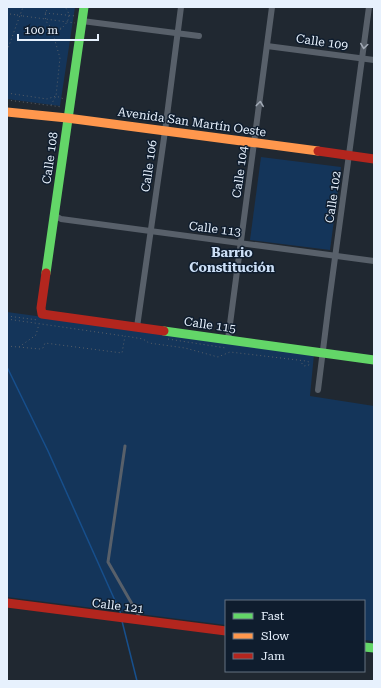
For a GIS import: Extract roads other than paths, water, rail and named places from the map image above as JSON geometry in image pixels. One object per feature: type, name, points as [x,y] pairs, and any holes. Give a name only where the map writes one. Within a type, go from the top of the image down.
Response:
[{"type":"street","name":"Calle 106","points":[[137,327],[181,7]]},
{"type":"street","name":"Calle 104","points":[[228,339],[272,7]]},
{"type":"street","name":"Calle 102","points":[[318,390],[369,7]]},
{"type":"street","points":[[83,17],[177,34],[199,36]]},
{"type":"street","name":"Calle 108","points":[[42,314],[41,308],[83,17]]},
{"type":"street","name":"Calle 109","points":[[267,46],[374,60]]},
{"type":"street","name":"Avenida San Martín Oeste","points":[[7,112],[68,118],[374,159]]},
{"type":"street","name":"Calle 113","points":[[54,215],[61,219],[374,261]]},
{"type":"street","name":"Calle 115","points":[[42,314],[374,360]]},
{"type":"street","name":"Calle 121","points":[[7,603],[225,631]]},
{"type":"lane","points":[[125,446],[108,562],[142,621]]},
{"type":"waterway","points":[[7,367],[48,451],[121,614]]},
{"type":"waterway","points":[[122,621],[137,681]]},
{"type":"district","name":"Barrio Constitución","points":[[232,260]]}]
